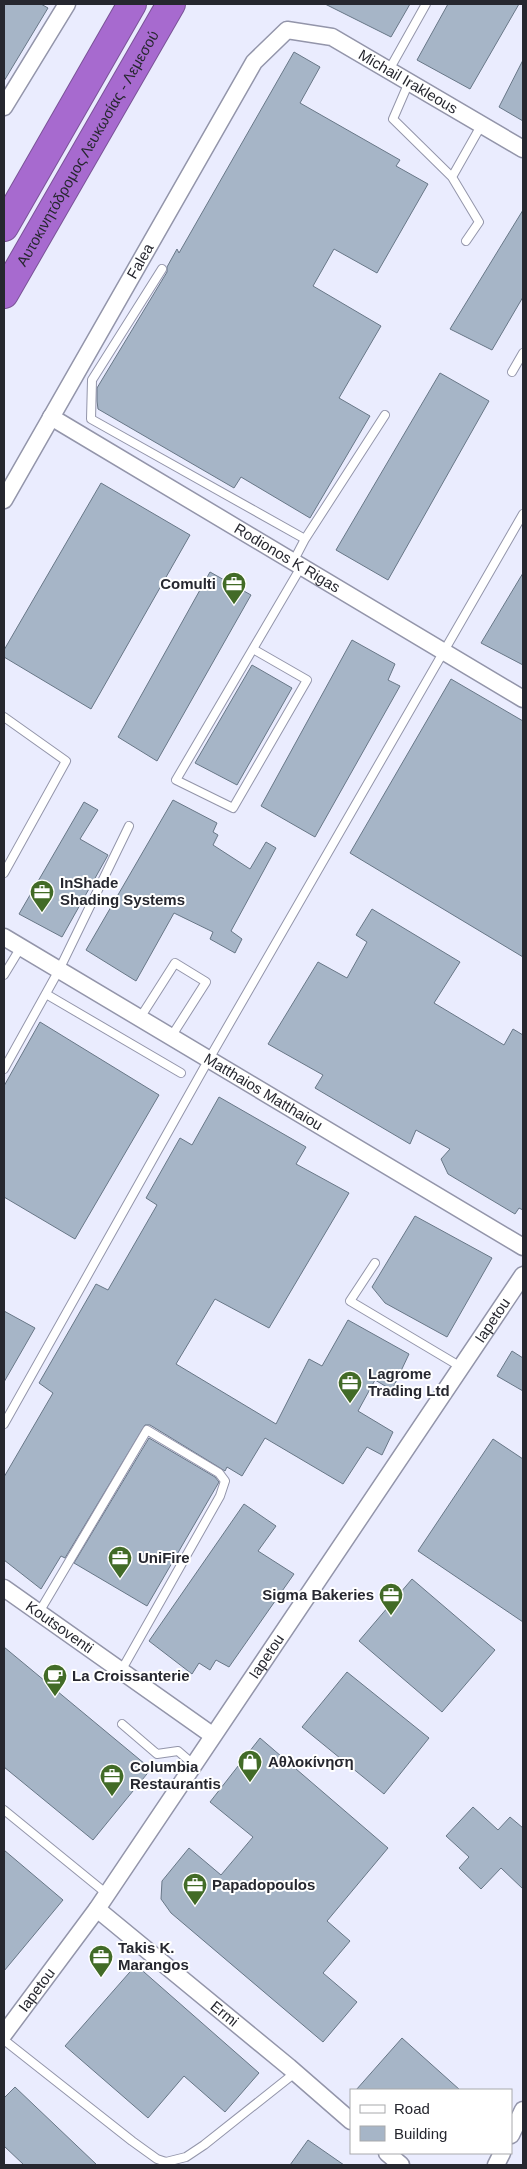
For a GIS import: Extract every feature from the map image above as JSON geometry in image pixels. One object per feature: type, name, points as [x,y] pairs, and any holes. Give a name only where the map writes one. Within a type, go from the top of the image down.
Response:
[{"type":"highway","points":[[4,227],[132,4]]},
{"type":"highway","name":"Αυτοκινητόδρομος Λευκωσίας - Λεμεσού","points":[[4,294],[171,4]]},
{"type":"street","points":[[4,107],[67,4]]},
{"type":"street","name":"Michail Irakleous","points":[[287,30],[332,37],[523,149]]},
{"type":"street","name":"Falea","points":[[4,500],[254,62],[287,30]]},
{"type":"street","name":"Rodionos K Rigas","points":[[51,417],[523,699]]},
{"type":"street","name":"Matthaios Matthaiou","points":[[4,937],[523,1247]]},
{"type":"street","name":"Iapetou","points":[[4,2034],[97,1909],[193,1764],[522,1279]]},
{"type":"street","name":"Koutsoventi","points":[[4,1588],[212,1736]]},
{"type":"street","name":"Ermi","points":[[97,1909],[296,2072],[350,2120]]},
{"type":"street","points":[[512,2133],[523,2110]]},
{"type":"street","points":[[388,2154],[401,2165]]},
{"type":"lane","points":[[389,70],[426,4]]},
{"type":"lane","points":[[409,82],[393,119],[452,177],[479,222],[466,242]]},
{"type":"lane","points":[[452,177],[482,124]]},
{"type":"lane","points":[[162,269],[92,380],[92,419],[305,539]]},
{"type":"lane","points":[[512,372],[523,352]]},
{"type":"lane","points":[[253,649],[307,680],[233,808],[176,780],[253,649],[297,564],[305,539],[385,415]]},
{"type":"lane","points":[[4,1424],[209,1059],[523,514]]},
{"type":"lane","points":[[4,717],[66,761],[4,873]]},
{"type":"lane","points":[[4,1069],[59,970],[129,826]]},
{"type":"lane","points":[[4,975],[21,947]]},
{"type":"lane","points":[[140,1018],[175,963],[206,982],[171,1037]]},
{"type":"lane","points":[[46,994],[181,1073]]},
{"type":"lane","points":[[375,1263],[350,1301],[461,1367]]},
{"type":"lane","points":[[38,1614],[147,1430],[219,1473],[225,1481],[220,1496],[121,1671]]},
{"type":"lane","points":[[122,1724],[157,1754],[178,1751],[193,1764]]},
{"type":"lane","points":[[4,1810],[107,1894]]},
{"type":"lane","points":[[4,2040],[132,2141],[157,2159],[166,2162],[186,2157],[204,2145],[296,2072]]},
{"type":"building","points":[[4,4],[41,4],[48,8],[4,81]]},
{"type":"building","points":[[325,4],[410,4],[391,37]]},
{"type":"building","points":[[448,4],[519,4],[470,89],[417,60]]},
{"type":"building","points":[[294,52],[320,67],[300,103],[400,160],[396,166],[428,184],[377,273],[334,249],[313,286],[381,326],[339,398],[370,416],[310,518],[241,477],[234,488],[98,409],[97,401],[97,388],[167,272],[167,267],[177,249],[179,253]]},
{"type":"building","points":[[523,60],[523,121],[499,107]]},
{"type":"building","points":[[523,210],[523,297],[492,350],[450,329]]},
{"type":"building","points":[[440,373],[489,401],[388,580],[336,550]]},
{"type":"building","points":[[101,483],[190,535],[91,709],[4,657],[4,650]]},
{"type":"building","points":[[210,572],[251,595],[157,761],[118,737]]},
{"type":"building","points":[[523,573],[523,665],[481,643]]},
{"type":"building","points":[[352,640],[395,664],[388,680],[400,686],[315,837],[261,806]]},
{"type":"building","points":[[252,665],[292,688],[237,785],[195,763]]},
{"type":"building","points":[[451,679],[523,721],[523,957],[350,853]]},
{"type":"building","points":[[173,800],[217,823],[213,832],[218,835],[213,845],[250,869],[266,842],[276,848],[231,931],[242,939],[235,953],[210,939],[213,932],[174,913],[136,981],[86,950]]},
{"type":"building","points":[[84,802],[98,810],[80,839],[108,855],[62,937],[19,914]]},
{"type":"building","points":[[372,909],[460,962],[434,1003],[504,1045],[513,1029],[523,1035],[523,1210],[519,1208],[515,1214],[448,1174],[441,1159],[450,1149],[416,1130],[410,1144],[315,1088],[323,1075],[268,1044],[318,962],[347,978],[367,942],[356,935]]},
{"type":"building","points":[[40,1022],[159,1095],[75,1239],[4,1197],[4,1086]]},
{"type":"building","points":[[219,1097],[306,1147],[296,1164],[349,1193],[269,1328],[215,1299],[176,1364],[276,1424],[309,1359],[322,1366],[348,1320],[409,1354],[392,1390],[375,1380],[358,1411],[393,1432],[382,1455],[367,1447],[343,1484],[265,1438],[242,1476],[227,1467],[225,1471],[150,1425],[145,1425],[65,1558],[61,1556],[41,1589],[4,1560],[4,1477],[53,1393],[39,1383],[96,1284],[108,1290],[157,1205],[146,1198],[180,1138],[192,1145]]},
{"type":"building","points":[[415,1216],[492,1258],[447,1337],[385,1303],[372,1287]]},
{"type":"building","points":[[4,1311],[35,1328],[4,1382]]},
{"type":"building","points":[[512,1351],[523,1358],[523,1391],[497,1376]]},
{"type":"building","points":[[149,1438],[215,1477],[219,1482],[147,1606],[74,1563]]},
{"type":"building","points":[[493,1439],[523,1459],[523,1622],[418,1551]]},
{"type":"building","points":[[244,1504],[276,1526],[258,1551],[294,1574],[229,1667],[216,1660],[210,1670],[199,1663],[192,1674],[149,1641]]},
{"type":"building","points":[[412,1579],[495,1650],[442,1712],[359,1641]]},
{"type":"building","points":[[4,1647],[151,1769],[93,1840],[4,1767]]},
{"type":"building","points":[[347,1672],[429,1738],[384,1794],[302,1727]]},
{"type":"building","points":[[260,1738],[388,1848],[327,1921],[350,1941],[323,1973],[357,2002],[323,2042],[171,1913],[161,1899],[162,1881],[189,1848],[221,1875],[253,1837],[210,1802]]},
{"type":"building","points":[[473,1807],[498,1830],[510,1817],[523,1828],[523,1889],[501,1868],[481,1889],[459,1868],[469,1857],[446,1836]]},
{"type":"building","points":[[4,1850],[63,1900],[4,1971]]},
{"type":"building","points":[[136,1965],[259,2073],[225,2112],[184,2076],[148,2118],[65,2046]]},
{"type":"building","points":[[402,2038],[459,2089],[357,2089]]},
{"type":"building","points":[[15,2087],[97,2165],[24,2165],[4,2146],[4,2098]]},
{"type":"building","points":[[308,2140],[344,2165],[290,2165]]},
{"type":"place","name":"Comulti","points":[[234,605]]},
{"type":"place","name":"InShade Shading Systems","points":[[42,913]]},
{"type":"place","name":"Lagrome Trading Ltd","points":[[350,1404]]},
{"type":"place","name":"UniFire","points":[[120,1579]]},
{"type":"place","name":"Sigma Bakeries","points":[[391,1616]]},
{"type":"place","name":"La Croissanterie","points":[[55,1697]]},
{"type":"place","name":"Αθλοκίνηση","points":[[250,1783]]},
{"type":"place","name":"Columbia Restaurantis","points":[[112,1797]]},
{"type":"place","name":"Papadopoulos","points":[[195,1906]]},
{"type":"place","name":"Takis K. Marangos","points":[[101,1978]]}]
